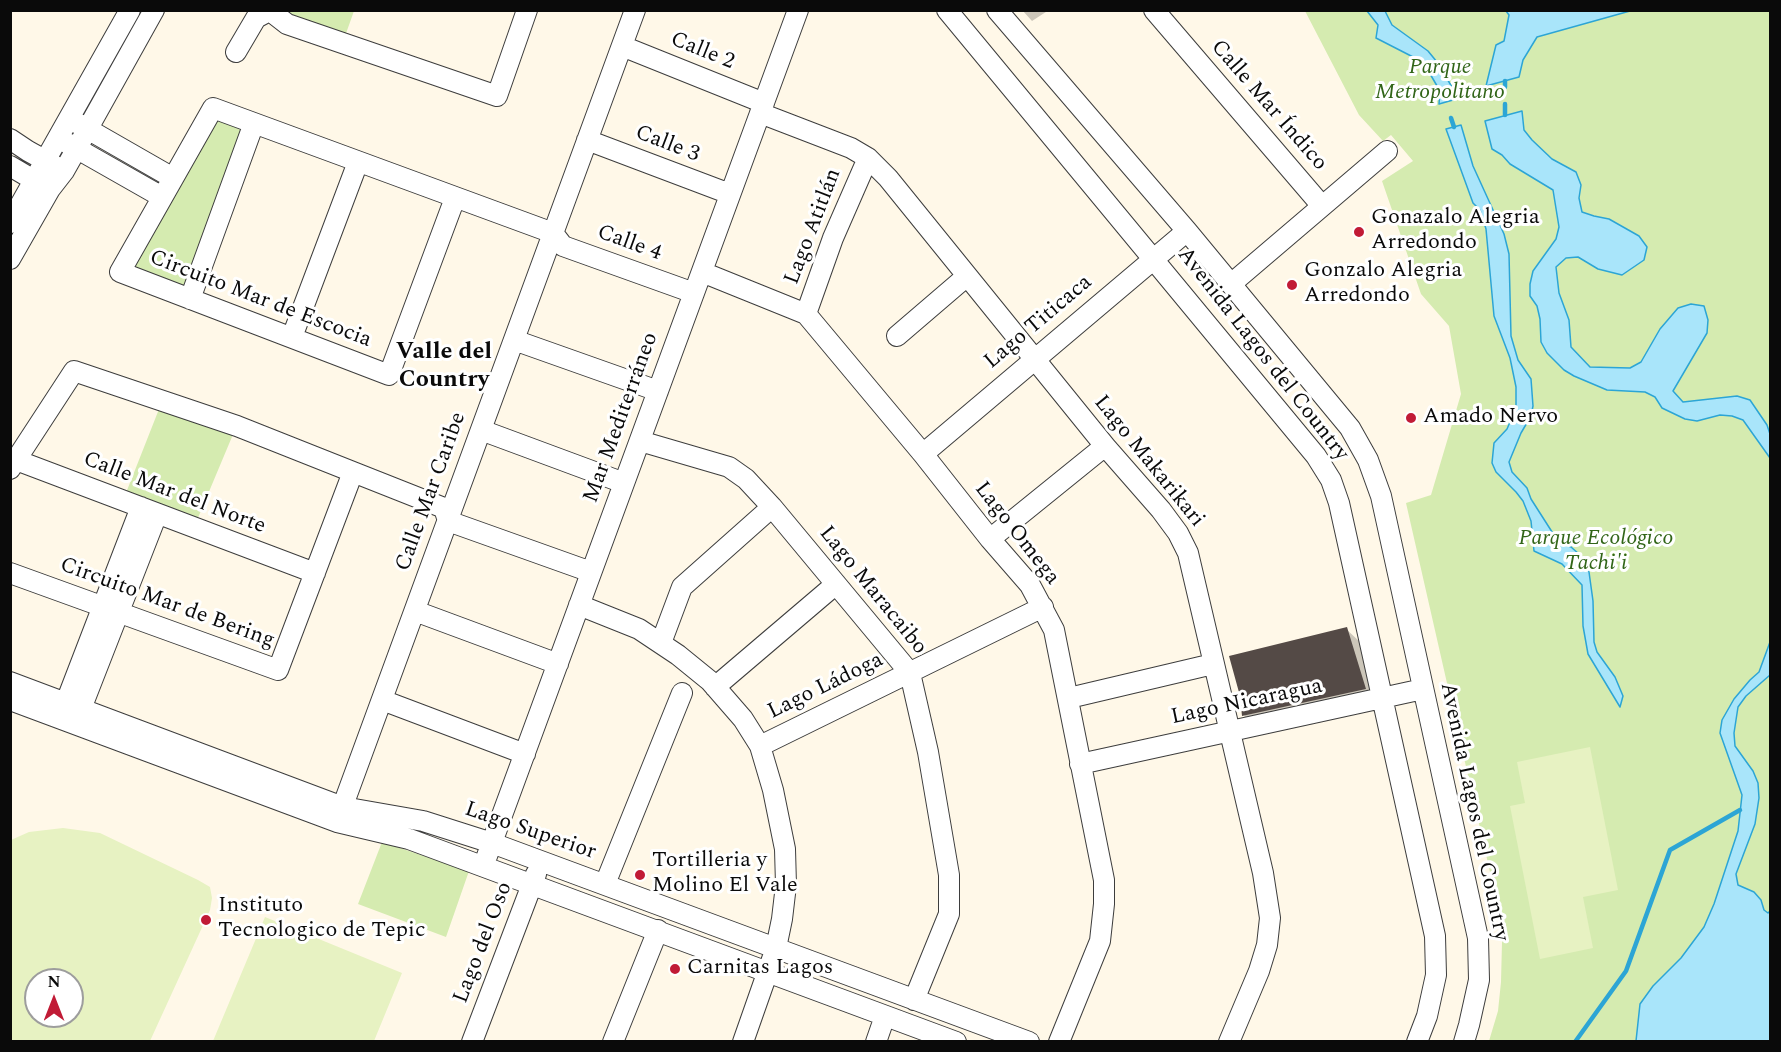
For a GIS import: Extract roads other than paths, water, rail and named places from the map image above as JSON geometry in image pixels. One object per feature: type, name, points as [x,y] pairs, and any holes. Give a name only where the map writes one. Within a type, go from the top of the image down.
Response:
[{"type":"street","points":[[10,259],[42,185],[47,161],[130,10]]},
{"type":"street","points":[[10,223],[42,185],[64,171],[153,10]]},
{"type":"street","points":[[236,52],[256,18],[269,11],[287,24],[497,96],[527,10]]},
{"type":"street","name":"Calle Mar Caribe","points":[[340,814],[635,10]]},
{"type":"street","name":"Mar Mediterráneo","points":[[483,866],[798,10]]},
{"type":"street","name":"Avenida Lagos del Country","points":[[947,10],[1316,456],[1331,480],[1339,503],[1435,936],[1436,975],[1427,1016],[1417,1041]]},
{"type":"street","name":"Avenida Lagos del Country","points":[[997,10],[1187,231],[1350,428],[1368,460],[1381,496],[1478,938],[1479,980],[1464,1041]]},
{"type":"street","name":"Calle Mar Índico","points":[[1154,10],[1322,206]]},
{"type":"street","name":"Calle 2","points":[[622,46],[762,108]]},
{"type":"street","name":"Circuito Mar de Escocia","points":[[455,198],[389,375],[120,272],[213,108],[553,233]]},
{"type":"street","name":"Lago Makarikari","points":[[762,108],[851,148],[868,158],[888,178],[1105,446],[1161,510],[1178,533],[1188,552],[1263,873],[1270,918],[1267,945],[1259,971],[1229,1041]]},
{"type":"street","points":[[71,119],[173,178]]},
{"type":"street","points":[[190,299],[254,123]]},
{"type":"street","points":[[10,139],[28,152],[64,171]]},
{"type":"street","points":[[60,139],[162,197]]},
{"type":"street","name":"Calle 3","points":[[587,140],[730,194]]},
{"type":"street","points":[[1230,284],[1387,151]]},
{"type":"street","name":"Lago Atitlán","points":[[806,315],[833,238],[868,158]]},
{"type":"street","points":[[292,337],[358,162]]},
{"type":"street","points":[[10,166],[42,185]]},
{"type":"street","name":"Lago Titicaca","points":[[923,454],[1187,231]]},
{"type":"street","name":"Calle 4","points":[[553,233],[563,246],[694,293]]},
{"type":"street","name":"Lago Omega","points":[[702,272],[806,315],[1030,585],[1054,630],[1104,880],[1100,941],[1059,1041]]},
{"type":"street","points":[[897,336],[967,276]]},
{"type":"street","points":[[514,340],[658,391]]},
{"type":"street","points":[[13,464],[74,371],[237,426],[444,508],[448,521],[591,572]]},
{"type":"street","points":[[481,430],[624,483]]},
{"type":"street","name":"Lago Maracaibo","points":[[640,441],[729,467],[746,479],[910,673],[928,752],[949,875],[950,914],[914,1000]]},
{"type":"street","points":[[990,539],[1105,446]]},
{"type":"street","name":"Calle Mar del Norte","points":[[13,464],[149,511],[315,573]]},
{"type":"street","name":"Circuito Mar de Bering","points":[[10,573],[278,670],[352,472]]},
{"type":"street","points":[[662,643],[682,587],[772,507]]},
{"type":"street","points":[[70,714],[149,511]]},
{"type":"street","points":[[716,687],[836,584]]},
{"type":"street","points":[[579,605],[639,629],[662,643],[716,687],[743,719],[760,746],[773,790],[785,849],[786,885],[776,948],[743,1041]]},
{"type":"street","name":"Lago Ládoga","points":[[760,746],[1042,607]]},
{"type":"street","points":[[414,611],[558,664]]},
{"type":"street","points":[[1069,698],[1213,664]]},
{"type":"street","name":"Lago Superior","points":[[10,682],[70,714]]},
{"type":"street","name":"Lago Nicaragua","points":[[1080,764],[1424,689]]},
{"type":"street","points":[[605,884],[682,693]]},
{"type":"street","name":"Lago Superior","points":[[10,700],[70,714],[956,1041]]},
{"type":"street","points":[[382,700],[525,754]]},
{"type":"street","name":"Lago Superior","points":[[340,814],[423,821],[492,843],[1029,1041]]},
{"type":"street","name":"Lago del Oso","points":[[472,1041],[542,861]]},
{"type":"street","points":[[613,1041],[658,930]]},
{"type":"street","points":[[876,1041],[885,1016]]},
{"type":"water","points":[[1367,11],[1385,11],[1392,25],[1428,51],[1452,87],[1453,100],[1439,104],[1440,91],[1426,67],[1415,58],[1376,38],[1378,25]]},
{"type":"water","points":[[1506,11],[1630,11],[1537,37],[1523,60],[1519,77],[1486,86],[1496,45],[1504,41],[1509,15]]},
{"type":"water","points":[[1522,111],[1524,130],[1532,140],[1552,159],[1576,172],[1581,185],[1579,198],[1582,212],[1609,219],[1639,236],[1647,247],[1644,260],[1622,275],[1598,269],[1578,257],[1566,258],[1556,267],[1559,293],[1569,320],[1571,347],[1590,367],[1630,368],[1641,362],[1660,329],[1678,308],[1691,304],[1704,306],[1708,320],[1707,333],[1673,391],[1683,402],[1737,396],[1750,400],[1767,425],[1770,434],[1770,458],[1743,420],[1720,415],[1697,421],[1685,419],[1662,408],[1655,397],[1645,392],[1607,390],[1574,376],[1564,370],[1547,353],[1541,342],[1540,319],[1537,306],[1530,296],[1530,284],[1533,271],[1556,239],[1559,227],[1553,190],[1510,164],[1492,149],[1485,121]]},
{"type":"water","points":[[1461,125],[1473,166],[1504,234],[1509,254],[1511,336],[1518,360],[1531,379],[1533,406],[1531,416],[1509,462],[1512,472],[1527,488],[1531,499],[1554,535],[1560,543],[1571,547],[1579,554],[1589,572],[1593,601],[1594,642],[1597,652],[1615,677],[1623,696],[1620,707],[1588,654],[1583,626],[1582,585],[1562,564],[1534,551],[1531,521],[1523,501],[1496,472],[1492,463],[1494,443],[1507,429],[1516,408],[1516,387],[1510,358],[1494,316],[1486,229],[1480,210],[1473,203],[1446,129]]},
{"type":"water","points":[[1770,642],[1770,675],[1746,696],[1738,707],[1734,733],[1735,746],[1753,771],[1758,783],[1759,798],[1755,824],[1736,874],[1738,885],[1754,892],[1761,900],[1764,910],[1768,913],[1770,911],[1770,1041],[1636,1041],[1640,1004],[1653,986],[1681,958],[1704,927],[1714,904],[1738,831],[1742,795],[1720,733],[1722,720],[1734,699],[1759,672]]},
{"type":"waterway","points":[[1505,81],[1505,87]]},
{"type":"waterway","points":[[1505,104],[1505,115]]},
{"type":"waterway","points":[[1451,118],[1454,127]]},
{"type":"waterway","points":[[1575,1042],[1626,971],[1670,850],[1740,810]]},
{"type":"place","name":"Gonazalo Alegria Arredondo","points":[[1359,232]]},
{"type":"place","name":"Gonzalo Alegria Arredondo","points":[[1292,285]]},
{"type":"place","name":"Amado Nervo","points":[[1411,418]]},
{"type":"place","name":"Tortilleria y Molino El Vale","points":[[640,875]]},
{"type":"place","name":"Instituto Tecnologico de Tepic","points":[[206,920]]},
{"type":"place","name":"Carnitas Lagos","points":[[675,969]]},
{"type":"district","name":"Valle del Country","points":[[444,367]]},
{"type":"park label","name":"Parque Metropolitano","points":[[1440,82]]},
{"type":"park label","name":"Parque Ecológico Tachi'i","points":[[1596,552]]}]
